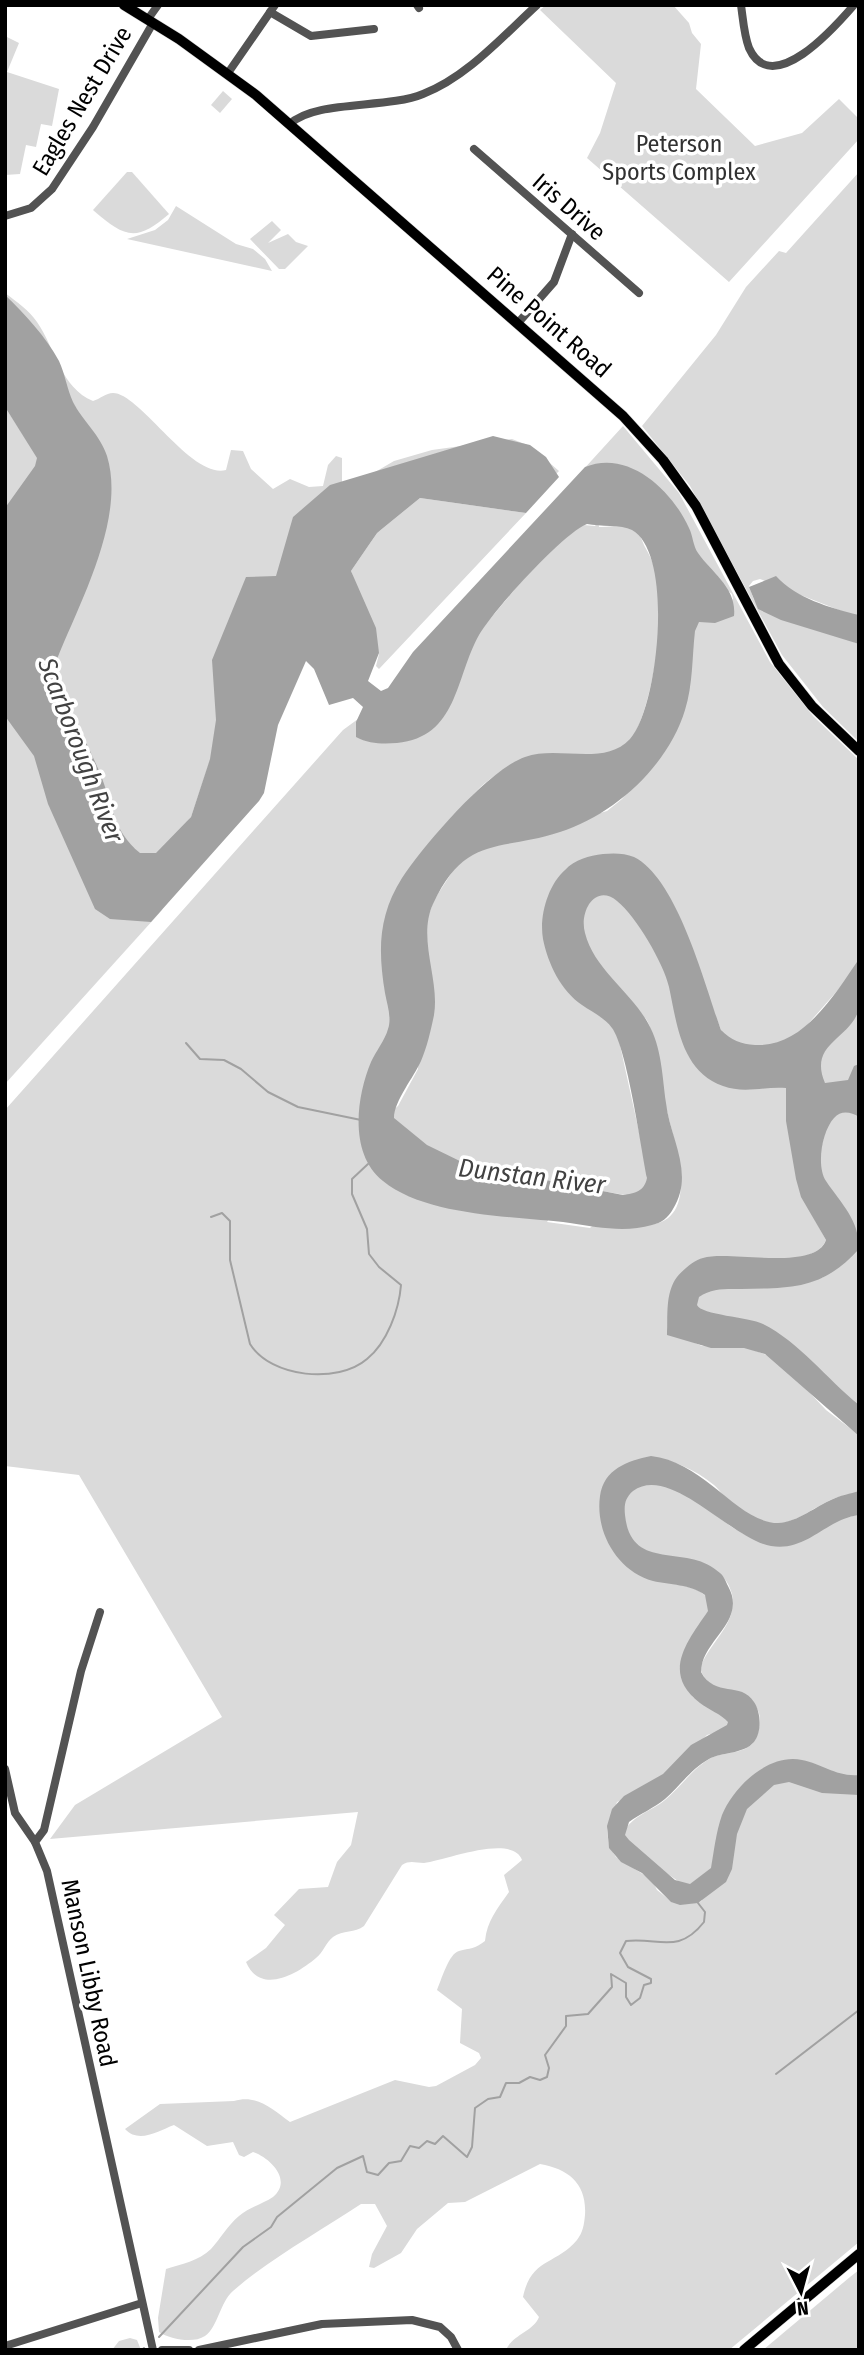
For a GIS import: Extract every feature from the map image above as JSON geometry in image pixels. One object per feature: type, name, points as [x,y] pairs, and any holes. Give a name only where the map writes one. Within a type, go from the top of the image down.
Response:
[{"type":"main road","name":"Pine Point Road","points":[[124,5],[228,73],[290,124],[623,416],[658,454],[696,506],[779,664],[812,706],[859,751]]},
{"type":"main road","points":[[744,2350],[859,2254]]},
{"type":"street","name":"Eagles Nest Drive","points":[[5,216],[31,208],[52,189],[93,127],[158,5]]},
{"type":"street","points":[[290,124],[305,113],[403,100],[437,88],[461,73],[537,5]]},
{"type":"street","points":[[741,5],[749,48],[759,60],[773,67],[796,59],[854,5]]},
{"type":"street","points":[[228,73],[273,9],[311,36],[374,29]]},
{"type":"street","name":"Iris Drive","points":[[474,149],[639,293]]},
{"type":"street","points":[[518,323],[554,282],[572,234]]},
{"type":"street","points":[[34,1842],[44,1830],[81,1671],[100,1612]]},
{"type":"street","name":"Manson Libby Road","points":[[5,1769],[15,1813],[34,1842],[47,1871],[153,2350]]},
{"type":"street","points":[[5,2346],[142,2303]]},
{"type":"street","points":[[199,2350],[322,2324],[412,2320],[440,2328],[451,2337],[458,2350]]},
{"type":"street","points":[[162,2350],[189,2350]]},
{"type":"green space","name":"Peterson Sports Complex","points":[[546,5],[673,5],[689,23],[692,33],[701,44],[696,89],[755,146],[802,133],[839,99],[859,119],[859,139],[729,282],[587,158],[600,133],[616,83],[540,10]]},
{"type":"green space","points":[[5,36],[19,43],[7,72],[59,89],[52,126],[41,124],[36,147],[26,145],[20,174],[5,175]]},
{"type":"green space","points":[[223,91],[232,99],[220,113],[211,105]]},
{"type":"green space","points":[[127,172],[132,172],[169,214],[139,233],[122,231],[93,210]]},
{"type":"green space","points":[[859,172],[859,618],[760,579],[749,586],[754,600],[772,615],[791,618],[859,644],[859,742],[823,707],[782,655],[690,486],[642,426],[716,335],[746,287],[779,251],[786,253]]},
{"type":"green space","points":[[176,206],[236,244],[253,249],[265,259],[272,271],[127,239],[155,230],[168,220]]},
{"type":"green space","points":[[272,221],[281,230],[268,243],[288,234],[296,242],[308,246],[285,269],[279,269],[250,239]]},
{"type":"green space","points":[[5,293],[34,318],[66,377],[82,395],[93,401],[110,393],[124,397],[137,406],[182,450],[197,462],[212,469],[226,470],[231,450],[243,451],[251,469],[273,489],[290,479],[309,487],[323,486],[328,465],[336,456],[342,458],[342,482],[370,475],[394,461],[432,450],[512,439],[530,446],[559,471],[552,478],[437,457],[218,737],[191,817],[166,848],[146,859],[123,839],[115,825],[59,696],[53,665],[90,576],[75,406],[5,304]]},
{"type":"green space","points":[[5,407],[40,461],[5,514]]},
{"type":"green space","points":[[623,426],[679,493],[770,662],[813,716],[859,760],[859,966],[793,1041],[772,1046],[727,1045],[684,935],[567,871],[607,1020],[618,1036],[648,1173],[646,1186],[640,1194],[625,1195],[478,1170],[429,1151],[392,1117],[393,1110],[398,1106],[418,1069],[424,928],[434,900],[456,866],[482,848],[607,811],[622,799],[663,752],[693,623],[733,599],[732,594],[582,471]]},
{"type":"green space","points":[[420,498],[526,513],[379,669],[376,666],[379,654],[351,571],[377,533]]},
{"type":"green space","points":[[598,519],[599,527],[626,526],[637,531],[658,580],[660,626],[654,671],[643,715],[628,744],[618,752],[595,758],[532,758],[496,775],[473,795],[459,818],[433,843],[399,890],[389,914],[383,940],[382,967],[396,1029],[374,1065],[361,1109],[364,1143],[380,1168],[406,1186],[438,1198],[548,1213],[551,1216],[547,1222],[590,1228],[593,1225],[637,1228],[663,1221],[675,1210],[680,1194],[680,1174],[649,1025],[587,959],[576,942],[576,925],[582,909],[593,896],[608,889],[630,909],[647,934],[676,990],[679,1013],[687,1037],[711,1072],[733,1087],[751,1089],[788,1082],[796,1089],[794,1153],[803,1192],[801,1195],[826,1240],[815,1252],[797,1258],[756,1262],[715,1258],[701,1262],[690,1269],[675,1289],[667,1331],[702,1346],[748,1348],[769,1356],[792,1374],[826,1410],[859,1435],[859,1493],[838,1497],[787,1522],[769,1523],[747,1514],[731,1504],[716,1487],[699,1475],[671,1462],[658,1460],[632,1466],[606,1486],[603,1500],[605,1528],[617,1554],[638,1573],[701,1592],[712,1605],[685,1652],[680,1670],[693,1697],[733,1723],[729,1729],[707,1735],[658,1783],[617,1802],[607,1830],[609,1846],[616,1857],[652,1880],[657,1890],[672,1902],[687,1904],[702,1901],[637,1851],[623,1833],[642,1814],[665,1800],[706,1761],[749,1747],[755,1740],[760,1724],[755,1704],[714,1686],[706,1680],[700,1669],[731,1615],[732,1594],[724,1579],[712,1570],[645,1553],[633,1543],[625,1525],[622,1506],[622,1498],[627,1489],[644,1482],[661,1482],[677,1488],[741,1532],[773,1543],[787,1543],[832,1523],[859,1515],[859,2242],[729,2350],[506,2350],[513,2340],[532,2326],[539,2317],[523,2297],[532,2275],[538,2268],[569,2248],[579,2237],[584,2225],[583,2195],[574,2180],[560,2170],[540,2164],[465,2202],[448,2203],[417,2229],[401,2253],[374,2268],[369,2267],[372,2254],[387,2226],[375,2204],[361,2204],[279,2256],[233,2291],[205,2336],[194,2340],[169,2337],[159,2332],[158,2318],[166,2269],[190,2262],[211,2249],[239,2216],[273,2197],[279,2190],[280,2177],[272,2164],[260,2155],[253,2152],[244,2157],[239,2155],[233,2142],[207,2146],[174,2125],[142,2136],[136,2136],[125,2129],[160,2104],[242,2099],[264,2104],[290,2122],[395,2080],[436,2086],[475,2065],[481,2058],[479,2053],[460,2043],[462,2009],[437,1990],[455,1953],[485,1941],[490,1921],[509,1892],[504,1875],[522,1860],[516,1852],[492,1849],[424,1863],[405,1863],[364,1926],[333,1937],[318,1956],[299,1970],[279,1979],[269,1980],[252,1972],[246,1962],[266,1948],[285,1925],[274,1915],[299,1889],[328,1887],[337,1862],[351,1845],[358,1812],[50,1839],[75,1805],[222,1717],[79,1475],[5,1466],[5,1110],[343,730],[358,719],[356,734],[369,727],[374,733],[366,739],[369,741],[416,731],[439,714],[468,645],[533,568],[566,535],[583,525],[595,526]]},
{"type":"green space","points":[[5,711],[33,747],[50,808],[153,917],[163,909],[5,1084]]},
{"type":"green space","points":[[859,1009],[859,1090],[825,1084],[816,1067],[826,1048]]},
{"type":"green space","points":[[833,1102],[859,1115],[859,1407],[692,1306],[703,1290],[822,1278],[832,1271],[819,1156]]},
{"type":"green space","points":[[859,2270],[859,2350],[763,2350],[850,2277]]},
{"type":"green space","points":[[130,2338],[137,2340],[141,2350],[112,2350],[119,2341]]},
{"type":"water","name":"Scarborough River","points":[[5,295],[35,326],[54,352],[73,402],[107,456],[111,480],[106,532],[88,586],[57,659],[58,685],[100,773],[118,826],[140,853],[156,853],[191,817],[210,759],[216,720],[212,660],[246,577],[276,576],[293,517],[330,485],[493,436],[530,445],[546,457],[559,477],[526,513],[420,498],[377,533],[351,571],[376,628],[379,653],[368,681],[381,691],[388,688],[413,652],[585,467],[601,463],[632,468],[647,476],[672,500],[689,528],[698,553],[728,589],[734,606],[734,616],[715,623],[699,622],[695,631],[688,700],[677,731],[652,769],[636,786],[600,814],[580,824],[538,838],[486,849],[472,856],[458,866],[445,882],[433,904],[427,931],[435,1001],[433,1021],[423,1056],[401,1097],[394,1118],[427,1145],[468,1165],[623,1195],[644,1186],[647,1178],[628,1076],[618,1039],[609,1024],[574,999],[562,985],[548,958],[543,939],[542,921],[550,892],[559,876],[573,863],[582,859],[603,854],[623,854],[634,857],[650,869],[677,910],[721,1030],[741,1042],[772,1044],[803,1028],[828,1002],[859,959],[859,1009],[848,1028],[826,1050],[821,1070],[825,1083],[848,1080],[854,1066],[859,1064],[859,1117],[846,1113],[834,1118],[826,1131],[821,1167],[826,1181],[853,1221],[859,1249],[832,1272],[805,1284],[775,1288],[724,1289],[704,1294],[699,1297],[697,1305],[707,1311],[763,1324],[789,1341],[859,1405],[859,1436],[765,1354],[744,1348],[711,1348],[667,1335],[668,1305],[673,1283],[682,1271],[696,1261],[716,1256],[789,1258],[819,1250],[826,1240],[801,1197],[796,1179],[786,1121],[786,1088],[731,1088],[709,1079],[698,1069],[683,1045],[661,966],[640,929],[624,908],[609,896],[602,895],[590,902],[584,917],[585,933],[596,958],[641,1012],[656,1042],[668,1116],[682,1169],[679,1196],[667,1217],[658,1223],[631,1229],[498,1216],[447,1208],[401,1193],[383,1181],[372,1170],[360,1141],[359,1108],[366,1076],[389,1025],[381,948],[384,920],[394,892],[412,864],[458,810],[510,765],[538,754],[607,752],[630,739],[640,722],[648,697],[658,632],[654,569],[645,545],[627,528],[587,524],[562,542],[529,574],[487,624],[471,652],[452,703],[443,718],[432,730],[417,738],[397,743],[381,743],[356,737],[356,722],[363,707],[353,698],[329,705],[314,669],[306,661],[278,725],[264,793],[259,801],[151,922],[110,919],[95,909],[48,804],[34,756],[5,716],[5,508],[35,466],[37,458],[5,407]]},
{"type":"water","points":[[776,576],[803,596],[859,615],[859,644],[781,620],[758,609],[749,587]]},
{"type":"water","points":[[651,1456],[688,1469],[749,1513],[778,1523],[793,1520],[836,1498],[859,1491],[859,1515],[836,1522],[806,1540],[784,1547],[755,1541],[683,1495],[665,1487],[648,1485],[633,1491],[627,1499],[625,1515],[629,1533],[638,1545],[649,1551],[707,1564],[724,1577],[733,1599],[732,1610],[728,1621],[708,1650],[701,1672],[713,1685],[749,1696],[756,1706],[760,1722],[757,1738],[750,1746],[703,1763],[665,1799],[629,1822],[625,1835],[629,1840],[675,1880],[690,1884],[711,1868],[722,1815],[735,1793],[754,1774],[777,1762],[790,1759],[810,1762],[843,1774],[859,1775],[859,1795],[822,1793],[789,1782],[774,1785],[747,1809],[737,1834],[732,1869],[726,1882],[698,1903],[680,1905],[671,1902],[642,1873],[621,1862],[609,1848],[607,1826],[612,1809],[624,1796],[663,1774],[691,1745],[728,1722],[688,1692],[680,1669],[686,1646],[708,1611],[705,1595],[686,1587],[653,1581],[629,1569],[611,1548],[601,1523],[600,1496],[606,1479],[625,1464]]},
{"type":"waterway","points":[[186,1043],[200,1059],[224,1060],[241,1069],[268,1092],[298,1107],[361,1120]]},
{"type":"waterway","points":[[211,1217],[222,1213],[230,1221],[230,1260],[250,1344],[260,1355],[273,1364],[306,1374],[339,1372],[355,1367],[374,1352],[386,1335],[395,1315],[401,1285],[379,1267],[369,1254],[367,1229],[352,1194],[352,1179],[368,1164]]},
{"type":"waterway","points":[[159,2337],[243,2247],[271,2227],[277,2217],[337,2168],[363,2156],[367,2172],[378,2175],[389,2163],[401,2161],[410,2146],[419,2148],[427,2141],[435,2144],[443,2136],[467,2157],[472,2147],[475,2108],[488,2099],[500,2097],[506,2083],[519,2083],[530,2077],[540,2080],[547,2077],[549,2068],[545,2055],[566,2026],[566,2016],[588,2014],[612,1987],[611,1974],[626,1983],[626,1997],[631,2005],[640,1998],[644,1985],[651,1983],[651,1979],[628,1967],[620,1953],[626,1941],[668,1942],[685,1938],[704,1922],[705,1912],[698,1903]]},
{"type":"waterway","points":[[776,2074],[859,2010]]},
{"type":"water label","name":"Dunstan River","points":[[532,1176]]}]
